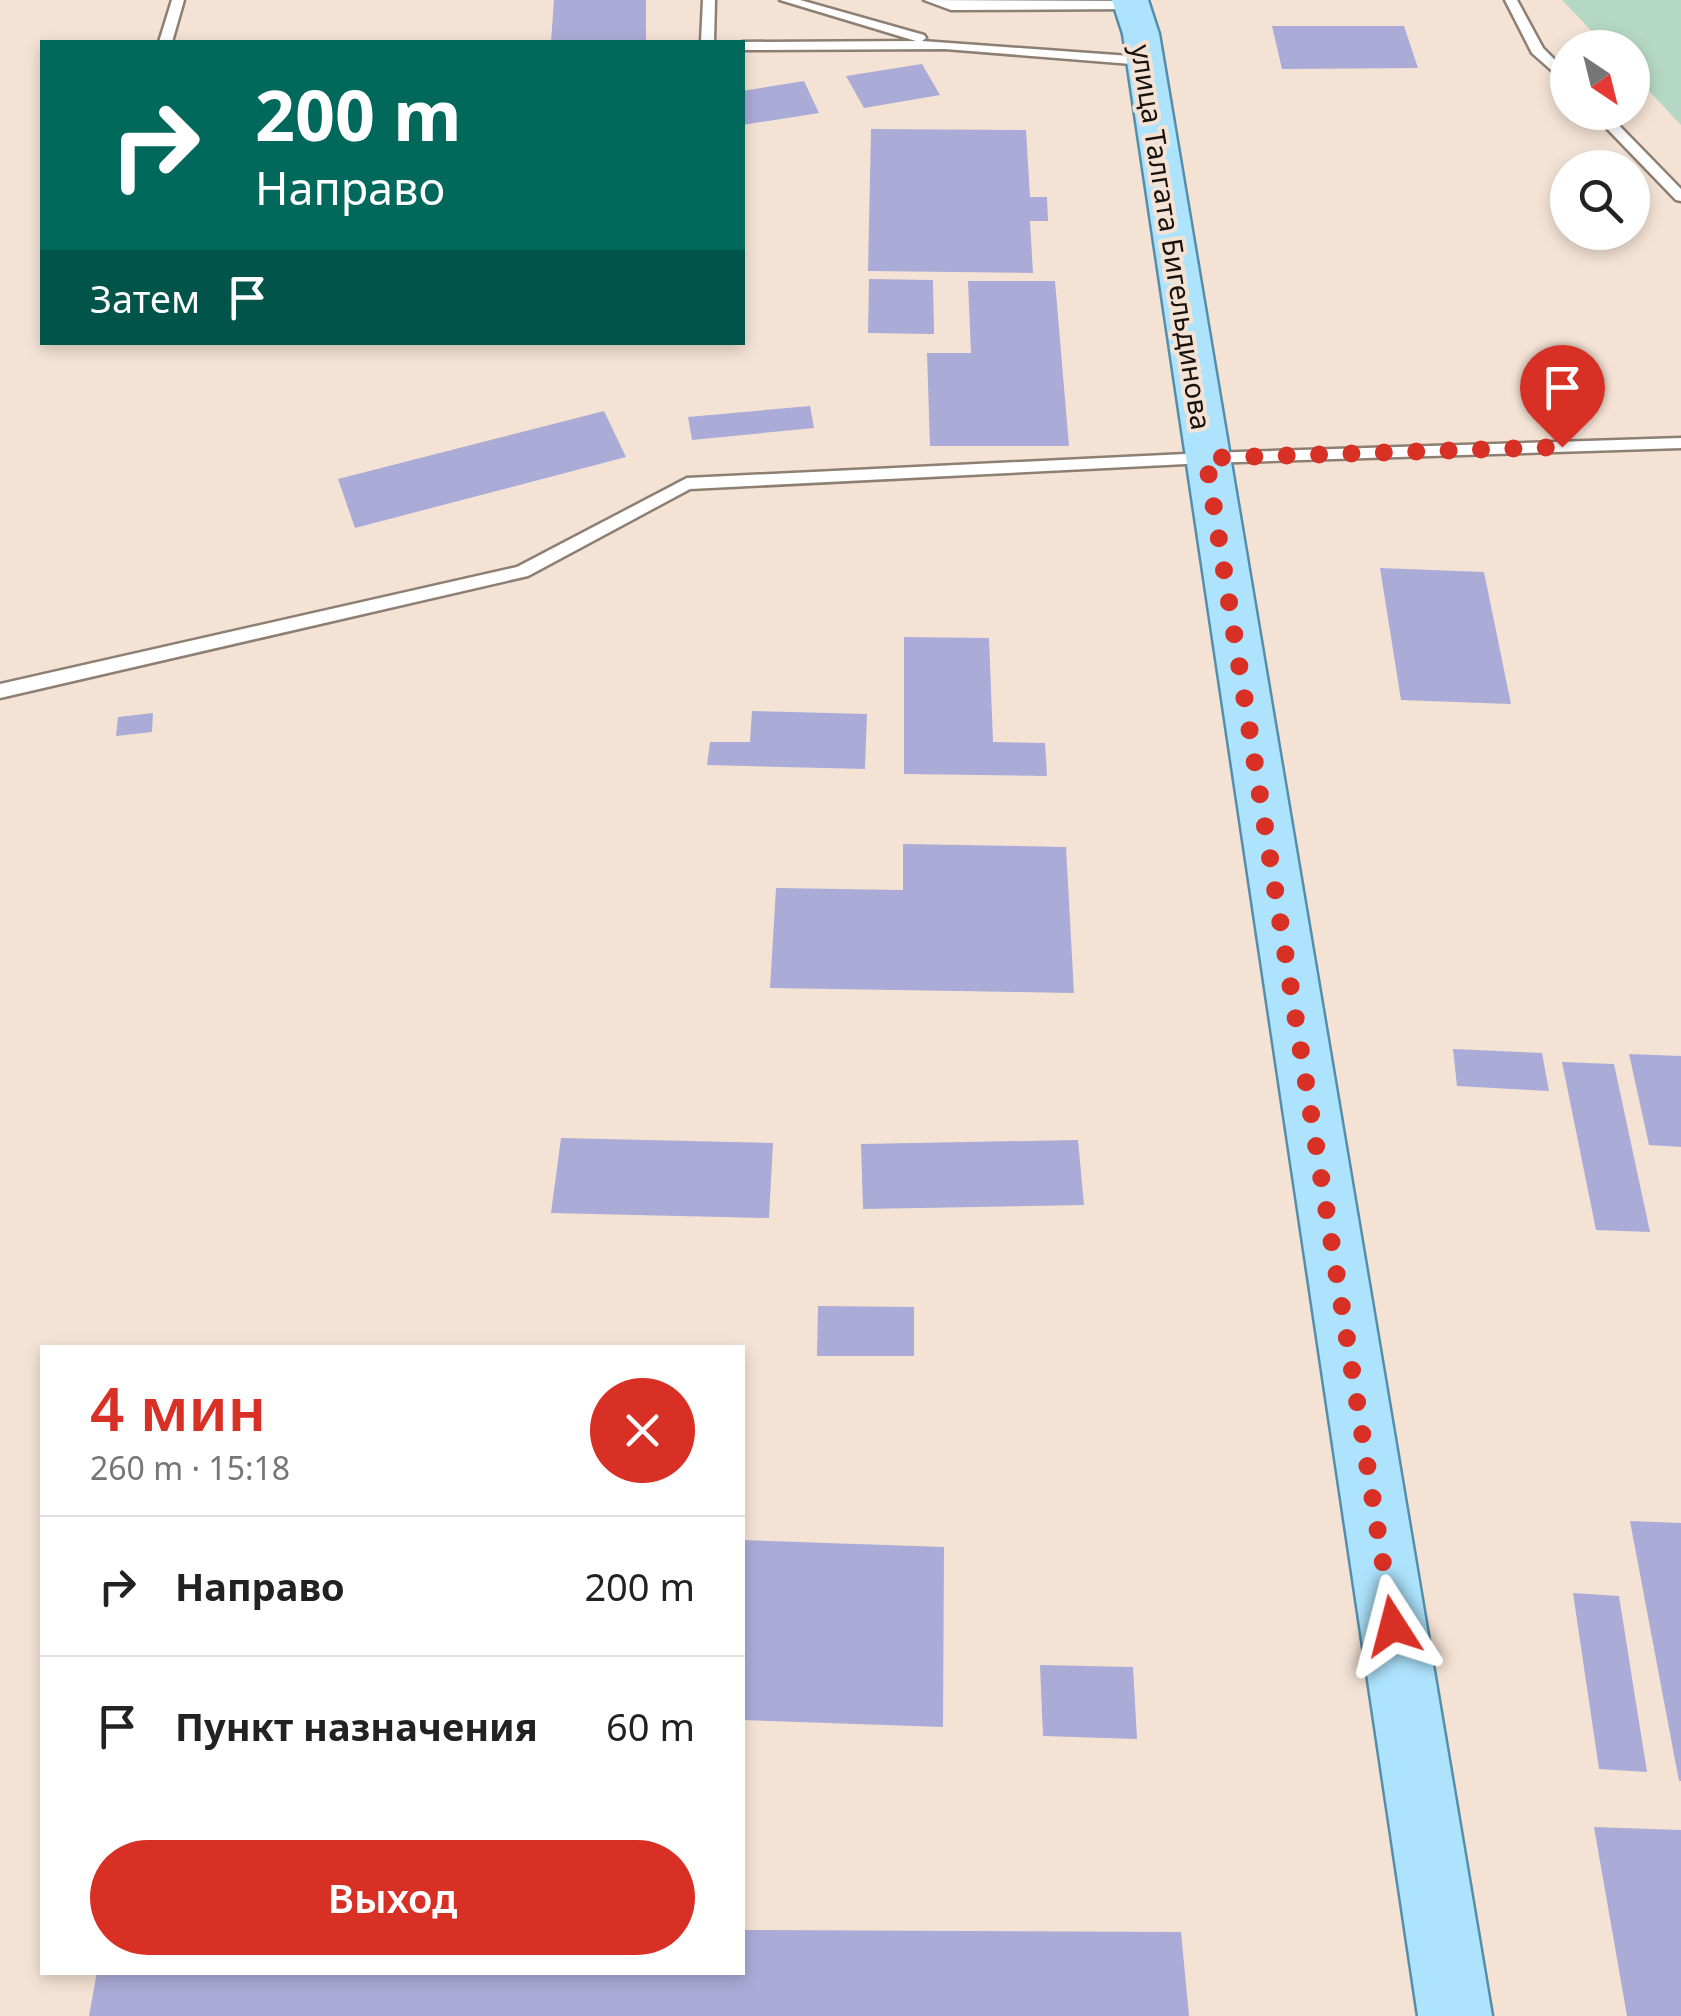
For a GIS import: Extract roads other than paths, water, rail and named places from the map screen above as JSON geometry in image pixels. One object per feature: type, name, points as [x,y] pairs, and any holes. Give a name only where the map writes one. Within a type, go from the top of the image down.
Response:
[{"type":"main road","name":"улица Талгата Бигельдинова","points":[[1131,3],[1144,61],[1455,2016]]},
{"type":"lane","points":[[167,40],[178,0]]},
{"type":"lane","points":[[708,40],[709,0]]},
{"type":"lane","points":[[786,0],[944,45]]},
{"type":"lane","points":[[930,0],[951,6],[1131,3]]},
{"type":"lane","points":[[1512,0],[1537,50],[1550,63]]},
{"type":"lane","points":[[745,46],[944,45],[1144,61]]},
{"type":"lane","points":[[1616,130],[1681,197]]},
{"type":"lane","points":[[0,691],[522,572],[687,484],[1206,458],[1681,443]]}]
